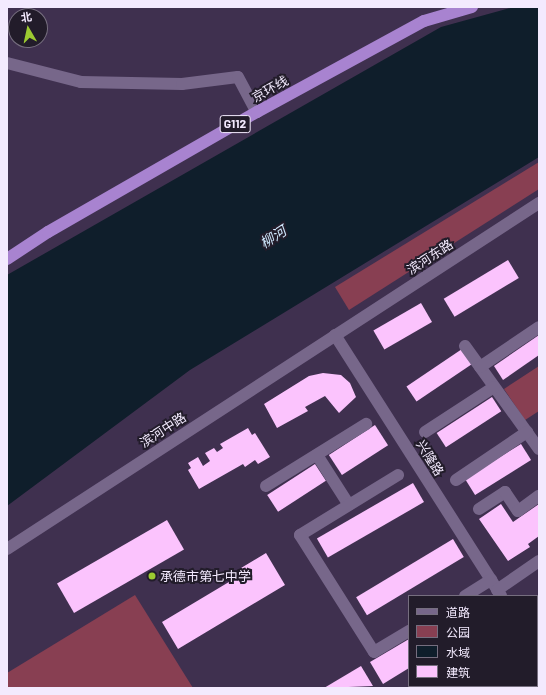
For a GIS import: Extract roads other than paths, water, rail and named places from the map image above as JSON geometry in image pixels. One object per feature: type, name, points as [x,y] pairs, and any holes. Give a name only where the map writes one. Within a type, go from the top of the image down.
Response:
[{"type":"highway","name":"京环线","points":[[7,259],[48,232],[257,112],[424,21],[472,7]]},
{"type":"street","points":[[7,64],[81,82],[182,84],[238,77],[257,112]]},
{"type":"street","name":"滨河东路","points":[[335,335],[539,203]]},
{"type":"street","points":[[480,367],[539,327]]},
{"type":"street","name":"滨河中路","points":[[7,549],[335,335]]},
{"type":"street","name":"兴隆路","points":[[335,335],[496,589]]},
{"type":"street","points":[[465,346],[539,449]]},
{"type":"street","points":[[425,432],[494,387]]},
{"type":"street","points":[[266,486],[366,424]]},
{"type":"street","points":[[456,480],[527,432]]},
{"type":"street","points":[[317,455],[349,505]]},
{"type":"street","points":[[398,475],[300,535],[374,652],[408,632]]},
{"type":"street","points":[[479,509],[505,492],[518,511],[539,496]]},
{"type":"street","points":[[469,595],[496,589],[539,561]]},
{"type":"water","name":"柳河","points":[[514,7],[539,7],[539,157],[190,370],[7,506],[7,275],[441,27]]},
{"type":"place","name":"承德市第七中学","points":[[152,576]]}]
